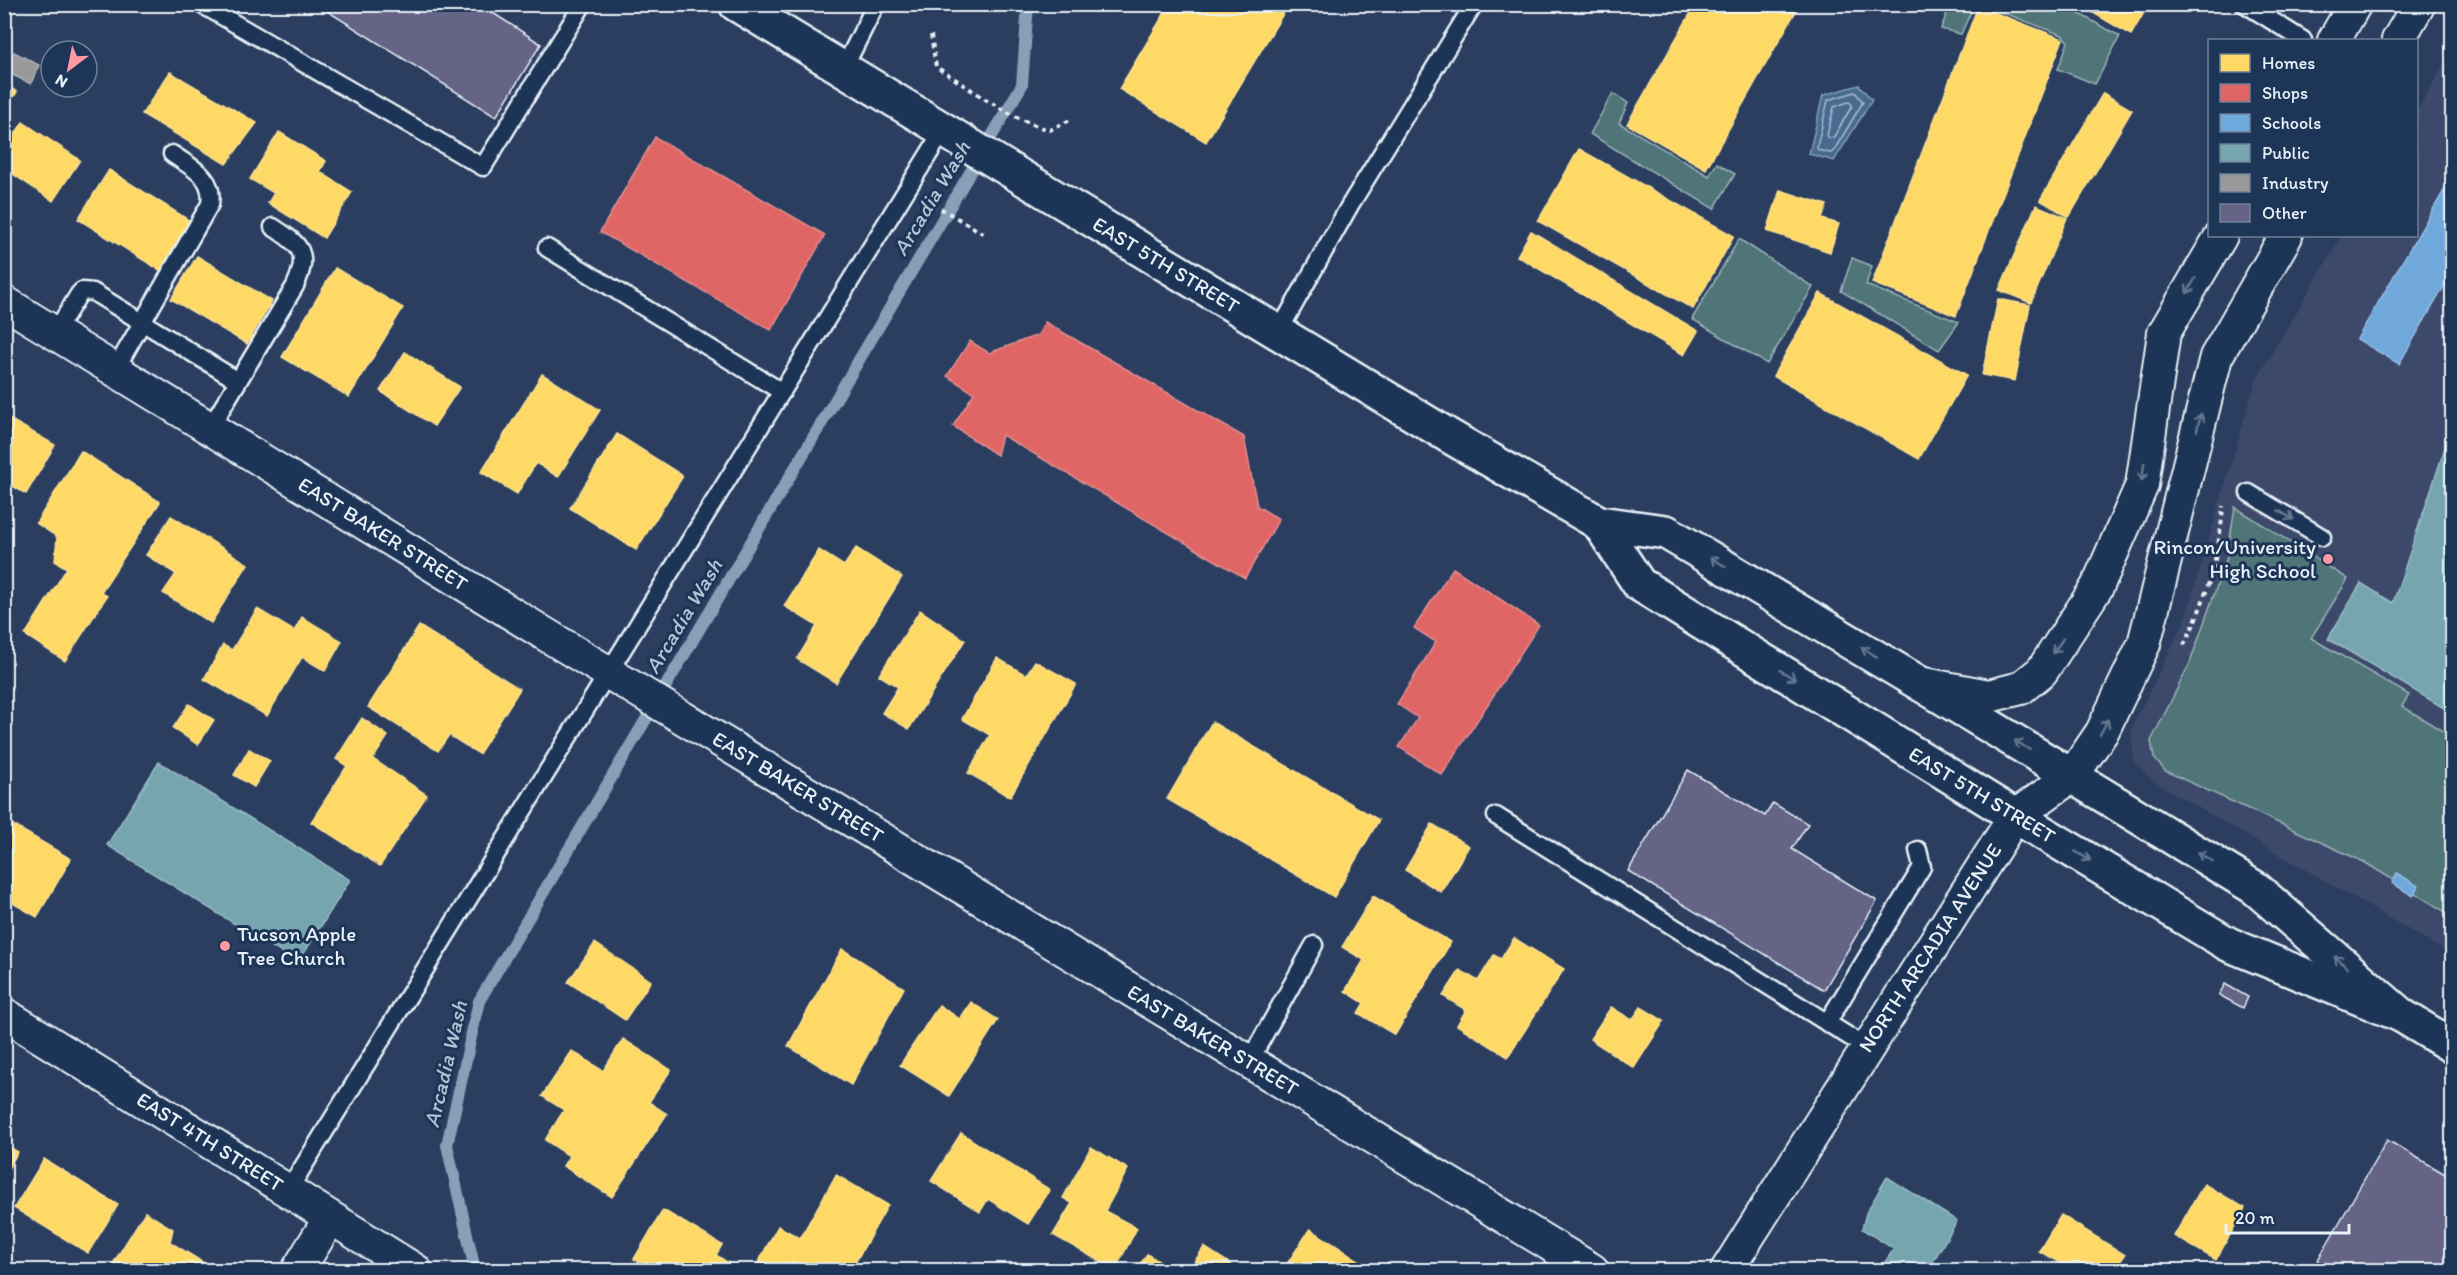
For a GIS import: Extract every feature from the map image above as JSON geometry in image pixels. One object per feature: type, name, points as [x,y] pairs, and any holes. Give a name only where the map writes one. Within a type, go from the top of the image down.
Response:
[{"type":"street","name":"EAST 5TH STREET","points":[[736,4],[1449,436],[1599,523],[1666,532],[2072,776],[2255,888],[2401,1015]]},
{"type":"street","points":[[2335,39],[2355,4]]},
{"type":"street","points":[[2399,39],[2419,4]]},
{"type":"street","points":[[1918,683],[1989,696],[2021,688],[2042,671],[2097,587],[2142,485],[2164,333],[2220,237]]},
{"type":"street","name":"NORTH ARCADIA AVENUE","points":[[1727,1270],[1866,1047],[2015,816],[2072,776],[2102,732],[2144,644],[2216,357],[2285,237]]},
{"type":"street","name":"EAST BAKER STREET","points":[[4,302],[609,673],[1592,1270]]},
{"type":"street","name":"EAST 5TH STREET","points":[[1599,523],[1639,584],[2015,816],[2228,944],[2401,1015],[2452,1046]]},
{"type":"street","name":"EAST 4TH STREET","points":[[4,1014],[415,1270]]},
{"type":"street","points":[[298,1270],[330,1218]]},
{"type":"lane","points":[[201,4],[483,167],[583,4]]},
{"type":"lane","points":[[843,70],[876,4]]},
{"type":"lane","points":[[1278,333],[1350,205],[1474,4]]},
{"type":"lane","points":[[2245,4],[2301,39]]},
{"type":"lane","points":[[288,1191],[782,392],[953,137]]},
{"type":"lane","points":[[115,370],[206,213],[212,196],[207,180],[172,154]]},
{"type":"lane","points":[[210,428],[295,286],[302,268],[302,255],[298,246],[273,227]]},
{"type":"lane","points":[[548,248],[782,392]]},
{"type":"lane","points":[[55,333],[82,291],[93,292],[238,381]]},
{"type":"lane","points":[[2249,493],[2322,537]]},
{"type":"lane","points":[[1496,816],[1866,1047]]},
{"type":"lane","points":[[1827,1023],[1922,867],[1918,850]]},
{"type":"lane","points":[[1250,1062],[1314,945]]},
{"type":"path","points":[[931,35],[936,67],[1033,125],[1050,130],[1070,120]]},
{"type":"path","points":[[927,201],[986,235]]},
{"type":"shaded area","name":"Rincon/University High School","points":[[2452,50],[2452,955],[2153,781],[2133,761],[2132,727],[2184,622],[2256,380],[2341,237],[2418,237],[2418,109]]},
{"type":"green space","points":[[1950,5],[1974,5],[1961,34],[1941,29]]},
{"type":"green space","points":[[1983,5],[2063,5],[2120,36],[2095,84],[2058,69],[2068,42],[2062,35]]},
{"type":"green space","points":[[1613,93],[1628,103],[1619,123],[1709,176],[1717,163],[1735,174],[1714,209],[1590,134]]},
{"type":"green space","points":[[1739,239],[1813,287],[1767,364],[1692,319]]},
{"type":"green space","points":[[1852,258],[1872,266],[1866,285],[1959,322],[1939,350],[1841,291]]},
{"type":"green space","points":[[2235,507],[2348,579],[2311,638],[2409,695],[2402,706],[2452,737],[2452,916],[2364,862],[2165,771],[2154,758],[2151,741],[2190,663],[2227,557]]},
{"type":"water","points":[[1859,85],[1872,100],[1834,161],[1809,154],[1823,95]]},
{"type":"building: Homes","points":[[1170,4],[1289,4],[1206,142],[1119,89]]},
{"type":"building: Homes","points":[[1696,4],[1800,4],[1706,169],[1627,124]]},
{"type":"building: Homes","points":[[2078,4],[2149,4],[2131,35]]},
{"type":"building: Homes","points":[[1978,6],[2063,39],[1956,316],[1872,283]]},
{"type":"building: Homes","points":[[170,72],[257,123],[226,164],[142,114]]},
{"type":"building: Homes","points":[[4,84],[17,92],[4,111]]},
{"type":"building: Homes","points":[[2103,93],[2132,110],[2069,217],[2040,200]]},
{"type":"building: Homes","points":[[23,122],[80,160],[53,201],[4,168],[4,151]]},
{"type":"building: Homes","points":[[279,132],[326,161],[320,172],[352,192],[324,238],[268,203],[274,193],[250,179]]},
{"type":"building: Homes","points":[[1579,149],[1734,236],[1693,309],[1538,221]]},
{"type":"building: Homes","points":[[109,170],[195,224],[164,273],[78,219]]},
{"type":"building: Homes","points":[[1780,190],[1827,205],[1822,219],[1839,224],[1830,252],[1767,231]]},
{"type":"building: Homes","points":[[2036,205],[2067,218],[2031,303],[1999,290]]},
{"type":"building: Homes","points":[[1531,231],[1698,331],[1684,355],[1517,256]]},
{"type":"building: Homes","points":[[197,256],[272,301],[247,344],[171,299]]},
{"type":"building: Homes","points":[[335,268],[403,308],[349,397],[282,357]]},
{"type":"building: Homes","points":[[1820,293],[1967,375],[1919,459],[1773,376]]},
{"type":"building: Homes","points":[[1998,299],[2030,305],[2015,381],[1982,375]]},
{"type":"building: Homes","points":[[405,352],[460,387],[434,426],[380,391]]},
{"type":"building: Homes","points":[[542,374],[600,410],[558,477],[536,463],[517,494],[481,472]]},
{"type":"building: Homes","points":[[4,416],[55,445],[26,494],[4,481]]},
{"type":"building: Homes","points":[[617,434],[683,476],[636,550],[570,508]]},
{"type":"building: Homes","points":[[81,451],[160,502],[101,592],[107,596],[65,661],[25,635],[67,568],[55,561],[57,537],[36,523]]},
{"type":"building: Homes","points":[[171,516],[248,564],[211,623],[163,593],[176,574],[146,555]]},
{"type":"building: Homes","points":[[856,548],[902,577],[836,683],[797,659],[817,626],[784,606],[819,550],[844,566]]},
{"type":"building: Homes","points":[[257,609],[294,631],[302,617],[342,641],[325,671],[302,657],[267,716],[204,679],[223,645],[232,650]]},
{"type":"building: Homes","points":[[920,610],[965,640],[909,729],[882,713],[898,687],[879,675]]},
{"type":"building: Homes","points":[[419,626],[520,689],[479,754],[449,735],[438,751],[368,707]]},
{"type":"building: Homes","points":[[997,658],[1026,675],[1035,661],[1076,684],[1010,797],[968,773],[990,735],[962,719]]},
{"type":"building: Homes","points":[[189,704],[214,720],[198,745],[173,728]]},
{"type":"building: Homes","points":[[362,718],[388,736],[373,759],[427,795],[380,866],[311,822],[347,766],[336,759]]},
{"type":"building: Homes","points":[[1212,722],[1379,820],[1334,897],[1167,799]]},
{"type":"building: Homes","points":[[249,749],[270,761],[254,787],[234,775]]},
{"type":"building: Homes","points":[[8,822],[71,859],[37,917],[4,898],[4,827]]},
{"type":"building: Homes","points":[[1432,824],[1469,846],[1441,892],[1405,870]]},
{"type":"building: Homes","points":[[1373,896],[1451,942],[1395,1035],[1358,1013],[1364,1003],[1345,991],[1364,960],[1342,947]]},
{"type":"building: Homes","points":[[1514,938],[1564,969],[1508,1057],[1457,1025],[1466,1010],[1443,996],[1460,970],[1478,981],[1494,955],[1501,959]]},
{"type":"building: Homes","points":[[595,943],[651,981],[625,1020],[568,982]]},
{"type":"building: Homes","points":[[842,949],[904,988],[851,1085],[788,1046]]},
{"type":"building: Homes","points":[[971,1002],[998,1020],[949,1096],[900,1065],[939,1005],[960,1019]]},
{"type":"building: Homes","points":[[1611,1007],[1632,1020],[1641,1007],[1664,1021],[1634,1068],[1590,1039]]},
{"type":"building: Homes","points":[[623,1039],[671,1070],[649,1102],[667,1114],[612,1197],[563,1166],[569,1156],[545,1140],[564,1110],[542,1096],[572,1051],[603,1071]]},
{"type":"building: Homes","points":[[961,1133],[1050,1190],[1028,1224],[988,1199],[980,1212],[931,1181]]},
{"type":"building: Homes","points":[[4,1144],[18,1152],[4,1175]]},
{"type":"building: Homes","points":[[1091,1147],[1128,1169],[1105,1211],[1137,1228],[1115,1270],[1053,1235],[1072,1203],[1063,1198]]},
{"type":"building: Homes","points":[[44,1159],[118,1205],[88,1253],[14,1208]]},
{"type":"building: Homes","points":[[836,1175],[888,1205],[851,1270],[754,1270],[778,1226],[800,1238]]},
{"type":"building: Homes","points":[[2204,1184],[2245,1208],[2216,1260],[2174,1236]]},
{"type":"building: Homes","points":[[663,1210],[722,1245],[716,1255],[733,1266],[730,1270],[673,1270],[666,1266],[663,1270],[654,1270],[634,1259]]},
{"type":"building: Homes","points":[[145,1212],[173,1229],[170,1242],[207,1265],[204,1270],[109,1270]]},
{"type":"building: Homes","points":[[2061,1215],[2125,1255],[2114,1270],[2072,1270],[2039,1251]]},
{"type":"building: Homes","points":[[1310,1229],[1374,1270],[1283,1270]]},
{"type":"building: Homes","points":[[1204,1247],[1232,1265],[1228,1270],[1189,1270]]},
{"type":"building: Homes","points":[[1147,1254],[1173,1270],[1136,1270]]},
{"type":"building: Shops","points":[[655,137],[825,235],[771,330],[600,232]]},
{"type":"building: Shops","points":[[1045,322],[1244,437],[1257,506],[1279,519],[1245,578],[1002,435],[997,455],[953,426],[974,393],[947,376],[970,341],[989,353],[1038,335]]},
{"type":"building: Shops","points":[[1453,568],[1539,625],[1442,775],[1399,747],[1418,718],[1397,704],[1436,642],[1414,628]]},
{"type":"building: Schools","points":[[2452,177],[2452,273],[2399,364],[2357,339]]},
{"type":"building: Schools","points":[[2397,873],[2418,886],[2413,896],[2392,883]]},
{"type":"building: Public","points":[[2452,427],[2452,713],[2328,639],[2361,583],[2393,603]]},
{"type":"building: Public","name":"Tucson Apple Tree Church","points":[[159,762],[350,880],[298,963],[107,845]]},
{"type":"building: Public","points":[[1887,1177],[1957,1221],[1928,1270],[1916,1263],[1912,1270],[1898,1270],[1885,1262],[1894,1249],[1862,1229],[1866,1213]]},
{"type":"building: Industry","points":[[14,52],[39,65],[31,84],[4,71]]},
{"type":"building: Other","points":[[316,4],[479,4],[541,44],[496,117]]},
{"type":"building: Other","points":[[1688,770],[1765,816],[1773,803],[1808,824],[1792,849],[1877,901],[1824,990],[1628,871]]},
{"type":"building: Other","points":[[2225,984],[2248,997],[2243,1008],[2219,995]]},
{"type":"building: Other","points":[[2387,1140],[2452,1178],[2452,1248],[2449,1254],[2452,1256],[2452,1270],[2312,1270]]},
{"type":"waterway","name":"Arcadia Wash","points":[[475,1270],[447,1145],[479,1001],[1022,85],[1028,4]]},
{"type":"place","name":"Rincon/University High School","points":[[2328,559]]},
{"type":"place","name":"Tucson Apple Tree Church","points":[[225,946]]}]
